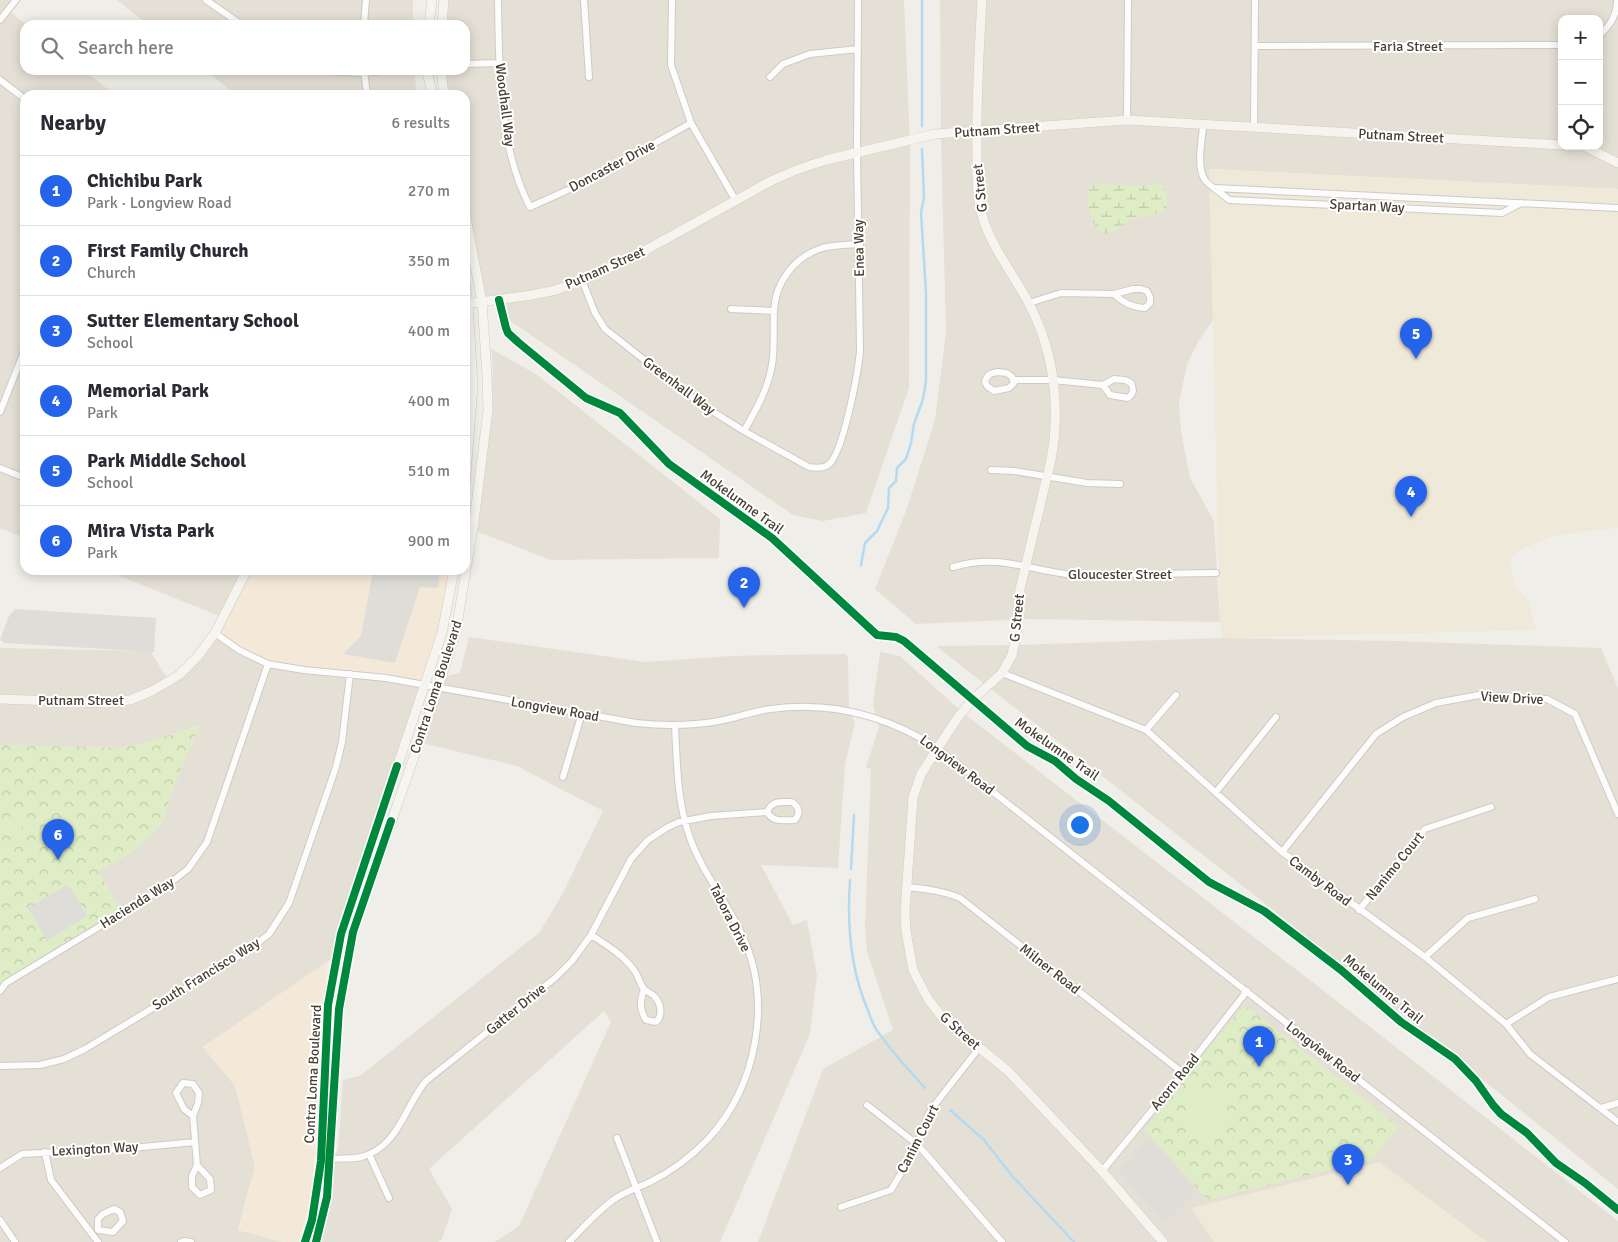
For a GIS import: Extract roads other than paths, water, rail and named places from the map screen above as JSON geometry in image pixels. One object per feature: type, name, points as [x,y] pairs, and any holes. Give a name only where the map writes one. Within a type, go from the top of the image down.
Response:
[{"type":"street","points":[[0,20],[16,0]]},
{"type":"street","points":[[206,0],[235,20]]},
{"type":"street","points":[[364,20],[366,0]]},
{"type":"street","points":[[430,20],[432,0]]},
{"type":"street","points":[[442,20],[444,0]]},
{"type":"street","name":"Woodhall Way","points":[[498,0],[499,63],[507,138],[521,190],[530,207]]},
{"type":"street","points":[[584,0],[589,78]]},
{"type":"street","points":[[672,0],[671,65],[691,123],[736,201]]},
{"type":"street","name":"Enea Way","points":[[804,464],[818,468],[828,465],[832,461],[853,400],[858,376],[860,351],[860,244],[858,0]]},
{"type":"street","name":"G Street","points":[[982,0],[976,131],[977,183],[982,216],[994,244],[1029,303],[1046,345],[1053,380],[1056,429],[1048,477],[1025,565],[1018,602],[1015,645],[1010,662],[1002,674],[972,700],[937,748],[921,774],[913,798],[906,931],[913,970],[928,999],[942,1017],[1008,1071],[1102,1171],[1163,1242]]},
{"type":"street","points":[[1127,120],[1128,0]]},
{"type":"street","points":[[1254,128],[1255,0]]},
{"type":"street","points":[[1603,32],[1609,26],[1617,11],[1617,0]]},
{"type":"street","name":"Faria Street","points":[[1255,46],[1558,46]]},
{"type":"street","points":[[770,77],[782,64],[810,54],[858,49]]},
{"type":"street","points":[[470,64],[499,63]]},
{"type":"street","points":[[364,75],[366,90]]},
{"type":"street","points":[[428,75],[431,90]]},
{"type":"street","points":[[442,75],[444,90]]},
{"type":"street","points":[[0,80],[20,95]]},
{"type":"street","name":"Putnam Street","points":[[470,304],[540,293],[582,280],[635,256],[796,170],[826,160],[935,134],[1127,120],[1203,126],[1558,145]]},
{"type":"street","name":"Doncaster Drive","points":[[530,207],[581,184],[691,123]]},
{"type":"street","name":"Spartan Way","points":[[1203,126],[1200,171],[1206,182],[1229,200],[1502,213],[1521,203]]},
{"type":"street","points":[[1592,150],[1618,163]]},
{"type":"street","name":"Spartan Way","points":[[1215,188],[1618,208]]},
{"type":"street","name":"Contra Loma Boulevard","points":[[470,239],[482,302],[487,376],[486,419],[470,546]]},
{"type":"street","points":[[744,431],[760,402],[769,379],[774,352],[775,302],[781,283],[789,270],[802,258],[816,250],[860,244]]},
{"type":"street","name":"Greenhall Way","points":[[582,280],[598,320],[611,334],[699,403],[744,431],[804,464]]},
{"type":"street","points":[[1029,303],[1061,293],[1114,294],[1141,289],[1147,291],[1150,296],[1150,303],[1145,308],[1134,308],[1125,304],[1114,294]]},
{"type":"street","points":[[731,308],[774,310]]},
{"type":"street","points":[[470,345],[473,386],[470,424]]},
{"type":"street","points":[[0,412],[20,362]]},
{"type":"street","points":[[1014,380],[1053,380],[1103,385],[1114,379],[1125,380],[1131,383],[1132,395],[1128,398],[1110,396],[1103,385]]},
{"type":"street","points":[[0,468],[20,476]]},
{"type":"street","points":[[991,470],[1014,471],[1087,483],[1120,484]]},
{"type":"street","name":"Gloucester Street","points":[[953,567],[981,561],[1025,565],[1076,575],[1216,573]]},
{"type":"street","name":"Putnam Street","points":[[0,700],[106,702],[130,700],[152,691],[179,675],[198,656],[215,633],[244,575]]},
{"type":"street","name":"Contra Loma Boulevard","points":[[316,1242],[327,1197],[325,1160],[328,1005],[341,934],[442,633],[453,575]]},
{"type":"street","name":"Contra Loma Boulevard","points":[[305,1242],[312,1220],[325,1160],[339,1009],[353,932],[438,688],[456,631],[466,575]]},
{"type":"street","name":"Longview Road","points":[[215,633],[239,650],[268,664],[304,670],[386,678],[636,723],[675,726],[720,721],[768,709],[795,707],[830,708],[870,716],[914,734],[937,748],[1564,1242]]},
{"type":"street","name":"Hacienda Way","points":[[0,991],[6,983],[165,887],[188,869],[207,842],[268,664]]},
{"type":"street","name":"South Francisco Way","points":[[0,1066],[40,1065],[64,1059],[84,1049],[249,950],[269,934],[289,903],[336,767],[342,742],[350,674]]},
{"type":"street","name":"Camby Road","points":[[1002,674],[1146,730],[1282,852],[1425,957],[1506,1024],[1530,1054],[1618,1122]]},
{"type":"street","points":[[1146,730],[1176,695]]},
{"type":"street","name":"View Drive","points":[[1282,852],[1376,734],[1403,717],[1436,703],[1479,695],[1547,698],[1575,714],[1618,814]]},
{"type":"street","points":[[563,777],[582,713]]},
{"type":"street","points":[[1216,792],[1276,717]]},
{"type":"street","name":"Tabora Drive","points":[[569,1242],[611,1202],[661,1176],[700,1147],[717,1128],[732,1106],[752,1058],[758,1005],[748,948],[735,920],[695,850],[684,821],[678,779],[675,726]]},
{"type":"street","points":[[792,802],[799,810],[795,820],[776,821],[767,812],[769,806],[774,803],[792,802]]},
{"type":"street","name":"Nanimo Court","points":[[1359,910],[1425,829],[1491,807]]},
{"type":"street","name":"Gatter Drive","points":[[325,1160],[348,1159],[369,1154],[383,1146],[394,1135],[411,1103],[426,1082],[555,978],[572,961],[591,935],[626,866],[635,853],[648,840],[660,831],[684,821],[711,816],[767,812]]},
{"type":"street","name":"Milner Road","points":[[907,886],[932,890],[960,898],[1183,1073]]},
{"type":"street","points":[[1425,957],[1468,918],[1535,899]]},
{"type":"street","points":[[591,935],[616,951],[627,962],[644,989],[657,999],[661,1010],[660,1017],[656,1022],[646,1020],[641,1009],[640,1002],[644,989]]},
{"type":"street","points":[[1506,1024],[1549,997],[1618,979]]},
{"type":"street","name":"Acorn Road","points":[[1102,1171],[1183,1073],[1247,991]]},
{"type":"street","name":"Canim Court","points":[[841,1207],[891,1190],[918,1144],[927,1117],[933,1107],[978,1048]]},
{"type":"street","points":[[193,1116],[184,1109],[176,1093],[183,1083],[193,1084],[199,1093],[198,1103],[193,1116],[197,1165]]},
{"type":"street","points":[[1601,1108],[1618,1103]]},
{"type":"street","points":[[867,1105],[918,1144],[1002,1242]]},
{"type":"street","points":[[617,1138],[657,1242]]},
{"type":"street","name":"Lexington Way","points":[[0,1168],[22,1154],[121,1150],[195,1142]]},
{"type":"street","points":[[45,1152],[51,1180],[95,1232],[98,1242]]},
{"type":"street","points":[[369,1154],[389,1198]]},
{"type":"street","points":[[0,1220],[15,1242]]},
{"type":"street","points":[[181,1242],[184,1240],[191,1242]]},
{"type":"waterway","points":[[922,0],[922,126]]},
{"type":"waterway","points":[[861,565],[865,543],[877,531],[888,508],[889,488],[896,481],[897,468],[906,459],[914,424],[923,399],[926,381],[926,293],[921,212],[924,198],[922,149]]},
{"type":"waterway","points":[[851,869],[854,815]]},
{"type":"waterway","points":[[850,880],[851,946],[861,993],[876,1029],[893,1052],[925,1088]]},
{"type":"waterway","points":[[950,1110],[984,1140],[1013,1177],[1074,1242]]},
{"type":"place","name":"Park Middle School","points":[[1416,359]]},
{"type":"place","name":"Memorial Park","points":[[1411,517]]},
{"type":"place","name":"First Family Church","points":[[744,608]]},
{"type":"place","name":"Mira Vista Park","points":[[58,860]]},
{"type":"place","name":"Chichibu Park","points":[[1259,1067]]},
{"type":"place","name":"Sutter Elementary School","points":[[1348,1185]]}]
